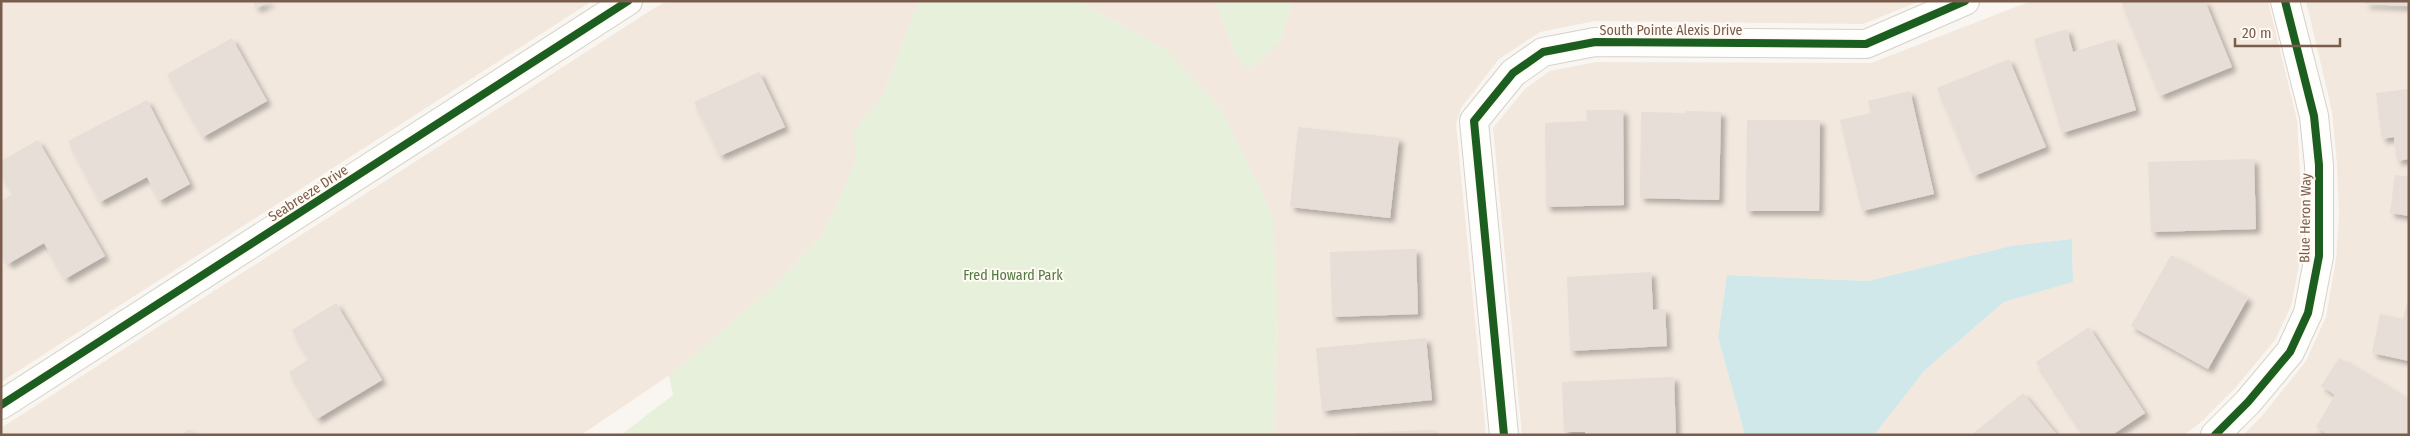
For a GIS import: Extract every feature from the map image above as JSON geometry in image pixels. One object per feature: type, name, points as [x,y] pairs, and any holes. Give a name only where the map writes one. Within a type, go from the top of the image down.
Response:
[{"type":"street","name":"Seabreeze Drive","points":[[1,405],[628,1]]},
{"type":"street","name":"South Pointe Alexis Drive","points":[[1504,435],[1474,122],[1513,73],[1543,52],[1595,42],[1866,44],[1965,1]]},
{"type":"street","name":"Blue Heron Way","points":[[2215,435],[2248,402],[2290,352],[2308,313],[2319,256],[2319,165],[2314,116],[2285,1]]},
{"type":"shaded area","points":[[3,1],[592,1],[1,382],[1,3]]},
{"type":"shaded area","points":[[668,1],[919,1],[883,95],[855,131],[856,162],[823,235],[771,289],[683,366],[581,435],[1,435],[1,428]]},
{"type":"shaded area","points":[[1077,1],[1215,1],[1236,56],[1279,43],[1293,1],[1920,1],[1863,24],[1595,21],[1540,32],[1499,59],[1461,108],[1456,124],[1486,435],[1274,435],[1278,318],[1168,51]]},
{"type":"shaded area","points":[[2031,1],[2268,1],[2297,120],[2302,216],[2301,254],[2291,306],[2275,340],[2236,387],[2201,422],[2184,435],[1874,435],[1925,370],[2004,302],[2073,282],[2072,239],[2011,246],[1868,281],[1727,275],[1718,337],[1745,435],[1522,435],[1493,128],[1525,89],[1550,71],[1596,62],[1871,63]]},
{"type":"shaded area","points":[[2306,1],[2409,1],[2409,435],[2243,435],[2262,416],[2306,361],[2326,317],[2336,260],[2339,215],[2332,111]]},
{"type":"green space","name":"Fred Howard Park","points":[[919,1],[1077,1],[1168,51],[1221,110],[1273,215],[1278,318],[1274,435],[621,435],[673,395],[669,376],[771,289],[823,235],[856,162],[854,131],[883,95]]},
{"type":"green space","points":[[1215,1],[1293,1],[1279,43],[1249,70],[1236,56]]},
{"type":"water","points":[[2072,239],[2073,282],[2004,302],[1925,370],[1874,435],[1745,435],[1718,337],[1727,275],[1868,281],[2011,246]]},
{"type":"building","points":[[253,1],[272,1],[256,8]]},
{"type":"building","points":[[2121,1],[2158,1],[2159,4],[2165,1],[2205,1],[2232,67],[2160,96]]},
{"type":"building","points":[[2365,1],[2409,1],[2409,6],[2365,4]]},
{"type":"building","points":[[2067,29],[2073,52],[2115,39],[2136,110],[2062,133],[2034,39]]},
{"type":"building","points":[[232,38],[267,101],[203,137],[167,74]]},
{"type":"building","points":[[2009,59],[2046,147],[1974,176],[1937,88]]},
{"type":"building","points":[[759,72],[785,127],[720,156],[694,102]]},
{"type":"building","points":[[2409,89],[2409,159],[2397,161],[2394,137],[2382,139],[2376,93]]},
{"type":"building","points":[[1910,91],[1934,194],[1862,211],[1840,120],[1871,113],[1868,101]]},
{"type":"building","points":[[147,100],[190,184],[159,201],[147,177],[100,202],[68,141]]},
{"type":"building","points":[[1586,110],[1623,110],[1624,205],[1546,207],[1545,123],[1587,121]]},
{"type":"building","points":[[1686,111],[1721,112],[1719,200],[1640,198],[1641,112],[1686,113]]},
{"type":"building","points":[[1747,120],[1820,120],[1819,211],[1746,211]]},
{"type":"building","points":[[1298,127],[1399,138],[1390,218],[1290,207]]},
{"type":"building","points":[[38,140],[105,256],[65,279],[44,243],[8,264],[1,253],[1,201],[13,194],[1,174],[1,161]]},
{"type":"building","points":[[2254,159],[2256,229],[2151,232],[2148,162]]},
{"type":"building","points":[[2395,175],[2409,177],[2409,216],[2390,213]]},
{"type":"building","points":[[1416,249],[1418,314],[1332,317],[1330,252]]},
{"type":"building","points":[[2171,255],[2248,298],[2208,369],[2131,326]]},
{"type":"building","points":[[1651,272],[1653,310],[1665,309],[1667,346],[1570,351],[1567,277]]},
{"type":"building","points":[[2409,295],[2409,361],[2372,353],[2380,314],[2403,319]]},
{"type":"building","points":[[336,303],[382,380],[317,419],[289,372],[309,359],[292,330]]},
{"type":"building","points":[[2089,327],[2145,413],[2112,435],[2084,435],[2036,362]]},
{"type":"building","points":[[1426,338],[1432,400],[1322,411],[1316,348]]},
{"type":"building","points":[[2339,358],[2409,400],[2409,435],[2328,435],[2316,427],[2335,395],[2321,386]]},
{"type":"building","points":[[1674,377],[1676,435],[1585,435],[1585,432],[1564,432],[1562,382]]},
{"type":"building","points":[[2023,393],[2057,435],[1971,435]]},
{"type":"building","points":[[190,429],[194,435],[179,435]]},
{"type":"building","points":[[1434,430],[1434,435],[1354,435],[1354,433]]},
{"type":"cycle path","points":[[1,405],[628,1]]},
{"type":"cycle path","points":[[1504,435],[1474,121],[1513,73],[1543,52],[1595,42],[1866,44],[1965,1]]},
{"type":"cycle path","points":[[2215,435],[2248,402],[2290,352],[2308,313],[2319,256],[2319,165],[2314,116],[2285,1]]}]
